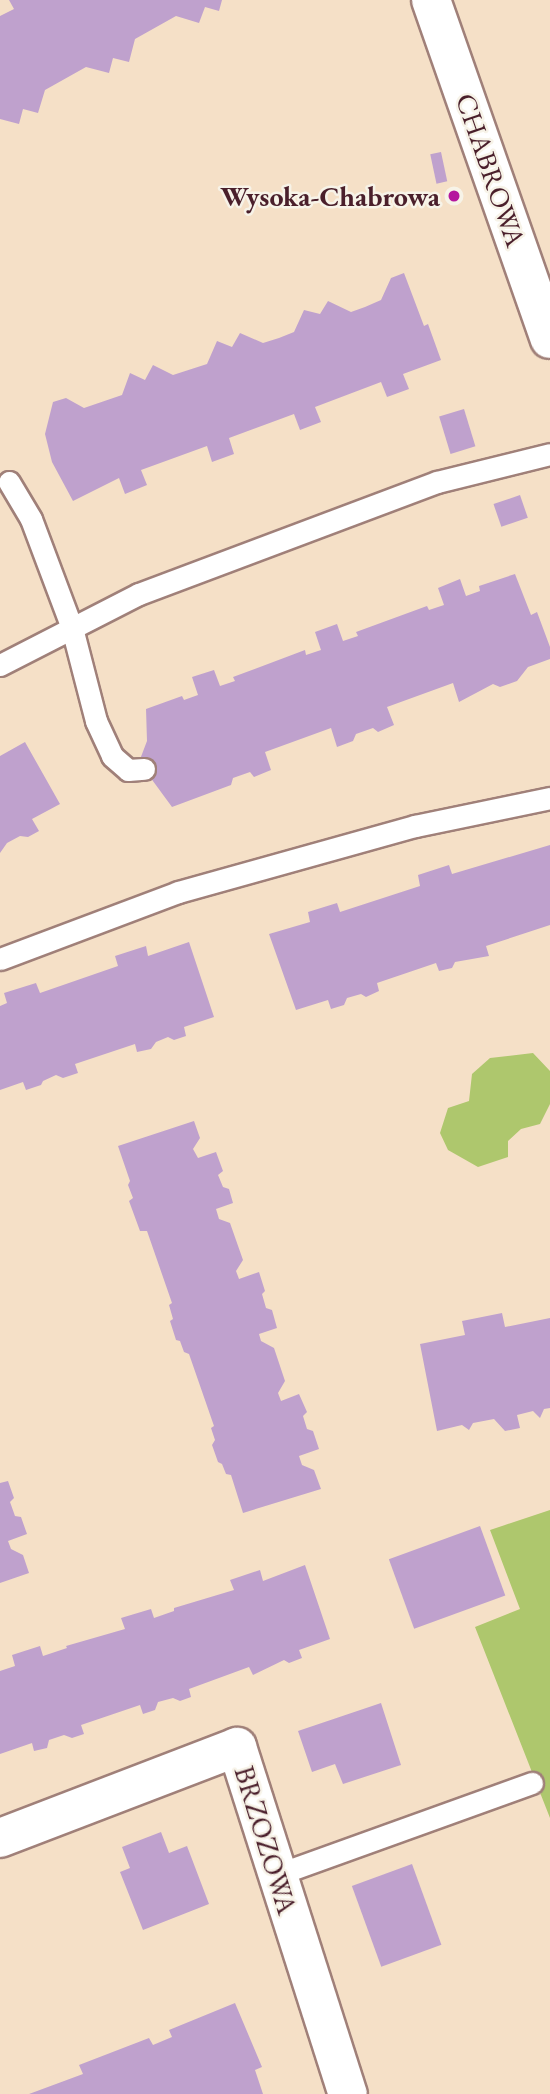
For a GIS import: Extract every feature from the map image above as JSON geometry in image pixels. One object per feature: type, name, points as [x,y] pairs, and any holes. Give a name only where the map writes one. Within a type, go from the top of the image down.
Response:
[{"type":"street","name":"CHABROWA","points":[[432,0],[550,340]]},
{"type":"street","name":"BRZOZOWA","points":[[0,1838],[237,1747],[348,2094]]},
{"type":"lane","points":[[0,665],[139,594],[437,482],[550,454]]},
{"type":"lane","points":[[9,482],[31,519],[72,628],[96,721],[112,756],[128,770],[144,769]]},
{"type":"lane","points":[[0,959],[178,892],[415,826],[550,798]]},
{"type":"lane","points":[[276,1875],[532,1783]]},
{"type":"green space","points":[[533,1053],[550,1071],[550,1104],[540,1124],[521,1129],[508,1141],[508,1157],[478,1167],[448,1150],[440,1133],[448,1108],[469,1101],[472,1074],[490,1058]]},
{"type":"green space","points":[[550,1510],[550,1818],[475,1627],[520,1609],[490,1530]]},
{"type":"building","points":[[9,0],[222,0],[219,11],[205,7],[199,23],[176,16],[135,39],[129,62],[113,58],[109,73],[86,67],[45,90],[38,113],[23,109],[19,124],[0,119],[0,16],[14,9]]},
{"type":"building","points":[[441,152],[447,181],[436,184],[430,154]]},
{"type":"building","points":[[404,273],[424,326],[428,324],[441,360],[403,374],[409,389],[387,397],[381,382],[315,407],[321,422],[300,430],[294,414],[229,438],[234,454],[212,462],[207,446],[141,470],[147,485],[125,494],[119,478],[73,501],[52,462],[45,434],[53,402],[66,398],[84,408],[122,395],[130,373],[145,380],[153,365],[173,375],[207,364],[217,341],[232,347],[240,333],[263,343],[279,338],[294,332],[304,310],[320,314],[328,301],[351,312],[365,307],[381,300],[391,278]]},
{"type":"building","points":[[464,409],[475,446],[451,454],[439,417]]},
{"type":"building","points":[[520,495],[528,518],[501,527],[494,504]]},
{"type":"building","points":[[515,574],[531,615],[537,612],[550,647],[550,659],[528,667],[517,681],[500,687],[493,684],[459,702],[453,683],[387,707],[394,725],[378,732],[373,728],[356,734],[353,741],[337,747],[331,728],[265,752],[271,770],[254,777],[250,772],[233,778],[231,785],[172,807],[139,762],[147,741],[146,709],[182,696],[184,700],[198,695],[192,677],[214,670],[220,686],[235,681],[233,677],[305,650],[306,655],[321,650],[315,632],[337,624],[343,641],[358,636],[356,632],[427,606],[429,610],[444,605],[438,588],[460,579],[466,596],[480,591],[479,586]]},
{"type":"building","points":[[25,742],[60,804],[32,819],[39,831],[7,843],[0,853],[0,756]]},
{"type":"building","points":[[550,845],[550,925],[486,946],[489,956],[455,962],[452,968],[439,971],[436,963],[377,983],[379,991],[366,997],[361,994],[347,998],[344,1005],[331,1009],[328,1000],[296,1010],[269,934],[310,922],[308,912],[337,903],[340,912],[420,886],[418,875],[449,865],[452,874]]},
{"type":"building","points":[[189,942],[214,1017],[184,1027],[186,1036],[174,1040],[168,1037],[156,1042],[151,1049],[137,1052],[135,1044],[75,1064],[78,1073],[63,1078],[56,1075],[43,1081],[41,1085],[26,1090],[23,1082],[0,1090],[0,1006],[7,1003],[4,993],[36,983],[40,993],[118,966],[115,956],[146,946],[148,956]]},
{"type":"building","points":[[194,1121],[200,1138],[193,1149],[198,1158],[216,1152],[223,1171],[218,1175],[223,1187],[229,1189],[233,1203],[216,1209],[219,1219],[230,1223],[243,1260],[236,1271],[239,1279],[259,1272],[265,1291],[262,1294],[266,1308],[272,1310],[277,1328],[259,1334],[261,1341],[274,1348],[285,1381],[278,1393],[281,1401],[299,1394],[307,1412],[303,1416],[307,1429],[313,1431],[319,1449],[299,1456],[302,1465],[314,1470],[321,1489],[243,1513],[231,1475],[226,1474],[222,1464],[218,1462],[212,1445],[215,1440],[211,1428],[214,1426],[189,1354],[184,1352],[180,1341],[176,1340],[170,1321],[173,1319],[169,1305],[172,1303],[147,1231],[140,1231],[129,1201],[133,1198],[128,1185],[130,1181],[118,1146]]},
{"type":"building","points":[[502,1313],[505,1327],[550,1318],[550,1408],[544,1409],[540,1418],[533,1411],[517,1415],[520,1428],[505,1431],[494,1419],[473,1423],[469,1430],[462,1425],[437,1431],[420,1344],[465,1335],[462,1321]]},
{"type":"building","points":[[8,1481],[14,1498],[10,1502],[15,1516],[21,1517],[27,1534],[8,1541],[11,1549],[23,1555],[29,1573],[0,1583],[0,1483]]},
{"type":"building","points":[[480,1526],[505,1596],[414,1629],[389,1559]]},
{"type":"building","points":[[305,1565],[330,1639],[299,1650],[302,1658],[289,1663],[284,1660],[253,1675],[249,1667],[189,1689],[191,1697],[180,1701],[173,1698],[158,1702],[155,1710],[143,1714],[140,1705],[81,1725],[84,1734],[72,1738],[64,1735],[49,1740],[47,1748],[34,1751],[32,1743],[0,1754],[0,1671],[15,1666],[12,1655],[40,1646],[43,1656],[67,1648],[66,1646],[125,1629],[121,1618],[151,1609],[154,1618],[174,1611],[174,1608],[234,1590],[230,1580],[260,1570],[263,1581]]},
{"type":"building","points":[[381,1703],[401,1765],[343,1784],[335,1764],[312,1772],[298,1731]]},
{"type":"building","points":[[161,1832],[169,1853],[187,1846],[209,1904],[143,1930],[120,1872],[130,1868],[122,1847]]},
{"type":"building","points":[[412,1864],[441,1945],[381,1967],[352,1886]]},
{"type":"building","points":[[235,2003],[262,2067],[255,2070],[263,2094],[29,2094],[83,2074],[79,2065],[149,2038],[153,2045],[172,2037],[169,2030]]},
{"type":"place","name":"Wysoka-Chabrowa","points":[[454,196]]}]
